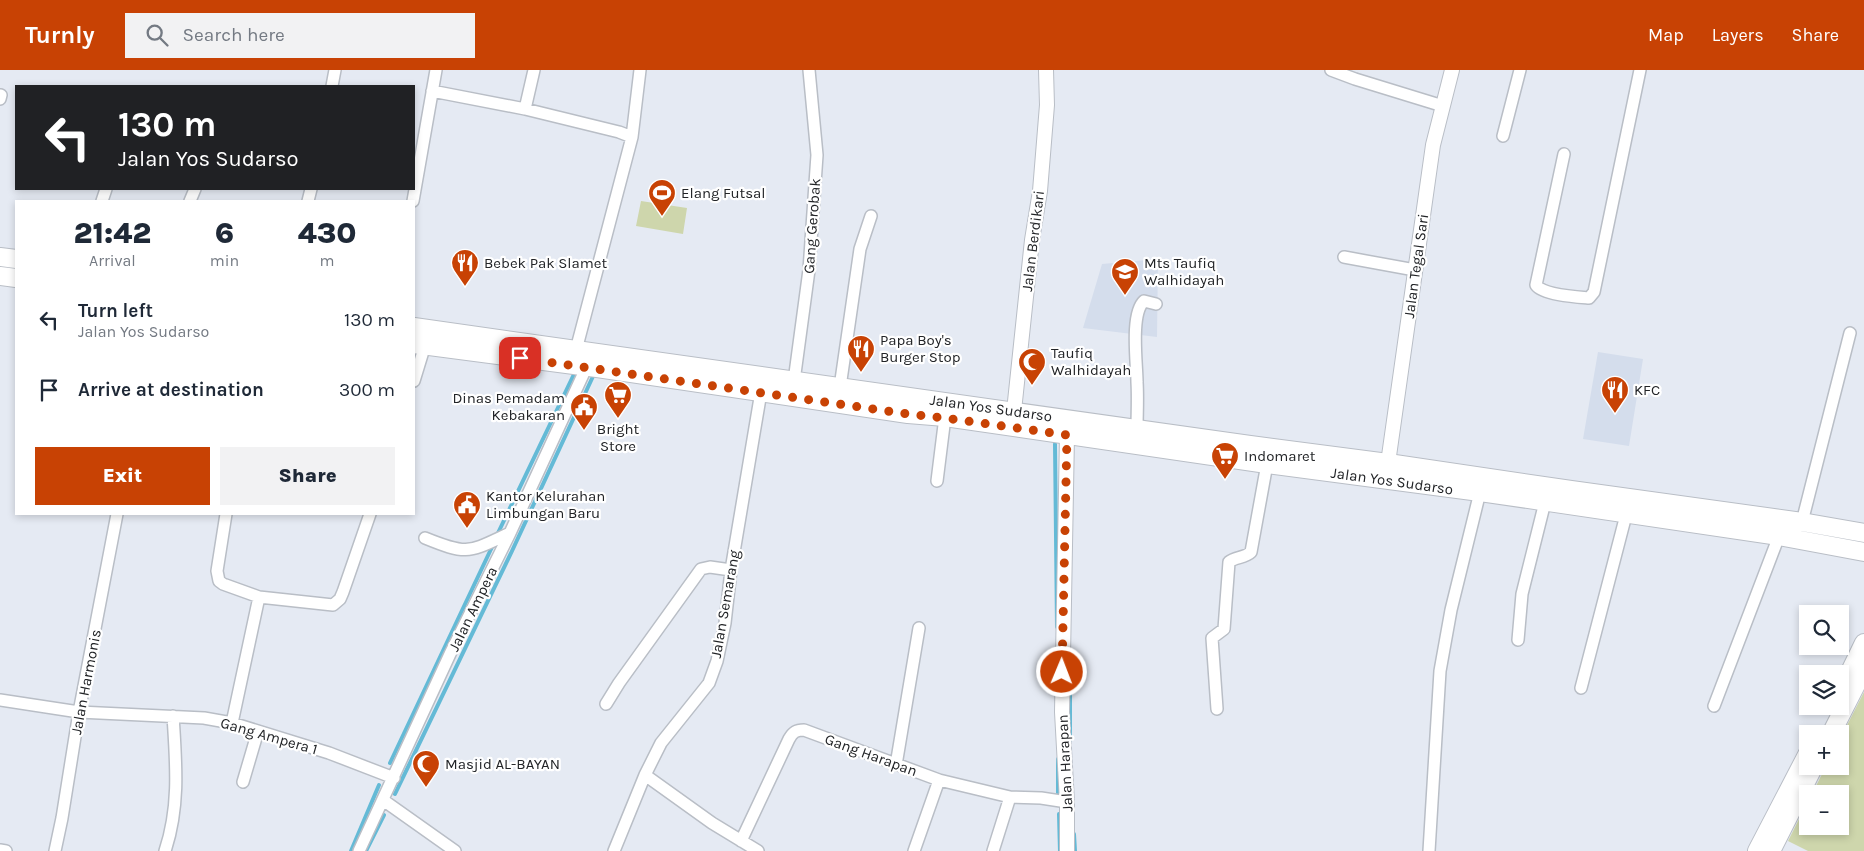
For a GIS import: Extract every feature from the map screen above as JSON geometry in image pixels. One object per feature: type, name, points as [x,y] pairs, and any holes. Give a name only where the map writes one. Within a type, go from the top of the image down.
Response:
[{"type":"main road","points":[[0,256],[15,259]]},
{"type":"main road","points":[[0,276],[15,278]]},
{"type":"main road","name":"Jalan Yos Sudarso","points":[[415,327],[840,387],[910,406],[945,418],[1267,464],[1545,502],[1569,498],[1802,522],[1864,533]]},
{"type":"main road","name":"Jalan Yos Sudarso","points":[[419,344],[762,392],[910,406],[1014,411],[1388,463],[1569,498],[1626,514],[1779,536],[1864,552]]},
{"type":"main road","points":[[1849,673],[1864,643]]},
{"type":"main road","points":[[1836,725],[1864,670]]},
{"type":"main road","points":[[1757,851],[1799,770]]},
{"type":"main road","points":[[1770,851],[1809,775]]},
{"type":"street","points":[[332,85],[335,70]]},
{"type":"street","points":[[414,200],[436,70]]},
{"type":"street","points":[[525,109],[534,70]]},
{"type":"street","points":[[576,350],[632,137],[640,70]]},
{"type":"street","name":"Gang Gerobak","points":[[794,381],[809,270],[816,155],[810,70]]},
{"type":"street","name":"Jalan Berdikari","points":[[1014,411],[1032,240],[1040,191],[1047,105],[1046,70]]},
{"type":"street","points":[[1331,70],[1442,106]]},
{"type":"street","name":"Jalan Tegal Sari","points":[[1388,463],[1433,145],[1452,70]]},
{"type":"street","points":[[1504,136],[1520,70]]},
{"type":"street","points":[[1564,154],[1536,285],[1539,289],[1546,292],[1578,298],[1590,298],[1594,292],[1640,70]]},
{"type":"street","points":[[432,91],[525,109],[619,132],[632,137]]},
{"type":"street","points":[[840,387],[860,249],[871,216]]},
{"type":"street","points":[[1344,257],[1415,270]]},
{"type":"street","points":[[1136,429],[1136,323],[1142,302],[1156,304]]},
{"type":"street","points":[[1802,522],[1850,333]]},
{"type":"street","points":[[415,374],[419,344]]},
{"type":"street","name":"Jalan Ampera","points":[[359,851],[587,366]]},
{"type":"street","name":"Jalan Semarang","points":[[614,851],[645,775],[667,734],[709,683],[717,661],[725,624],[731,570],[762,392]]},
{"type":"street","points":[[937,481],[945,418]]},
{"type":"street","name":"Jalan Harapan","points":[[1067,435],[1062,712],[1068,851]]},
{"type":"street","points":[[1217,709],[1212,638],[1224,629],[1229,562],[1246,556],[1250,552],[1267,464]]},
{"type":"street","points":[[1429,851],[1440,671],[1451,610],[1480,492]]},
{"type":"street","points":[[1518,640],[1522,594],[1545,502]]},
{"type":"street","points":[[1581,688],[1626,514]]},
{"type":"street","name":"Jalan Harmonis","points":[[55,851],[79,712],[117,515]]},
{"type":"street","points":[[226,515],[217,571],[219,581],[259,597],[333,605],[343,592],[370,515]]},
{"type":"street","points":[[425,538],[460,550],[480,547],[510,533]]},
{"type":"street","points":[[1714,706],[1779,536]]},
{"type":"street","points":[[606,704],[701,569],[710,567],[731,570]]},
{"type":"street","points":[[232,723],[259,597]]},
{"type":"street","points":[[896,764],[920,628]]},
{"type":"street","name":"Gang Ampera 1","points":[[0,700],[79,712],[204,718],[232,723],[329,754],[394,778]]},
{"type":"street","points":[[165,851],[172,830],[177,785],[174,716]]},
{"type":"street","name":"Gang Harapan","points":[[741,841],[794,732],[804,730],[938,780],[1010,797],[1041,798],[1065,802]]},
{"type":"street","points":[[243,782],[258,731]]},
{"type":"street","points":[[645,775],[712,823],[758,851]]},
{"type":"street","points":[[914,851],[938,780]]},
{"type":"street","points":[[993,851],[1010,797]]},
{"type":"street","points":[[383,800],[455,851]]},
{"type":"street","points":[[0,850],[6,851]]},
{"type":"shaded area","name":"Mts Taufiq Walhidayah","points":[[1158,259],[1157,337],[1083,328],[1102,264]]},
{"type":"shaded area","points":[[1598,352],[1643,359],[1629,446],[1583,439]]},
{"type":"green space","name":"Elang Futsal","points":[[641,201],[687,208],[683,234],[636,226]]},
{"type":"green space","points":[[1864,692],[1864,851],[1808,851],[1788,841],[1799,819],[1799,835],[1849,835],[1849,785],[1816,785],[1822,775],[1849,775],[1849,725],[1847,725]]},
{"type":"waterway","points":[[498,533],[576,370]]},
{"type":"waterway","points":[[395,794],[512,551],[595,372]]},
{"type":"waterway","points":[[1055,444],[1057,627]]},
{"type":"waterway","points":[[390,763],[492,547]]},
{"type":"waterway","points":[[1070,659],[1070,740]]},
{"type":"waterway","points":[[1058,759],[1058,793]]},
{"type":"waterway","points":[[351,851],[379,785]]},
{"type":"waterway","points":[[1059,814],[1060,851]]},
{"type":"waterway","points":[[366,851],[384,815]]},
{"type":"waterway","points":[[1074,834],[1075,851]]},
{"type":"place","name":"Elang Futsal","points":[[662,217]]},
{"type":"place","name":"Bebek Pak Slamet","points":[[465,287]]},
{"type":"place","name":"Mts Taufiq Walhidayah","points":[[1125,296]]},
{"type":"place","name":"Papa Boy's Burger Stop","points":[[861,373]]},
{"type":"place","name":"Taufiq Walhidayah","points":[[1032,386]]},
{"type":"place","name":"KFC","points":[[1615,414]]},
{"type":"place","name":"Bright Store","points":[[618,419]]},
{"type":"place","name":"Dinas Pemadam Kebakaran","points":[[584,431]]},
{"type":"place","name":"Indomaret","points":[[1225,480]]},
{"type":"place","name":"Kantor Kelurahan Limbungan Baru","points":[[467,529]]},
{"type":"place","name":"Masjid AL-BAYAN","points":[[426,788]]},
{"type":"route","points":[[520,358],[1067,435],[1062,672]]}]
